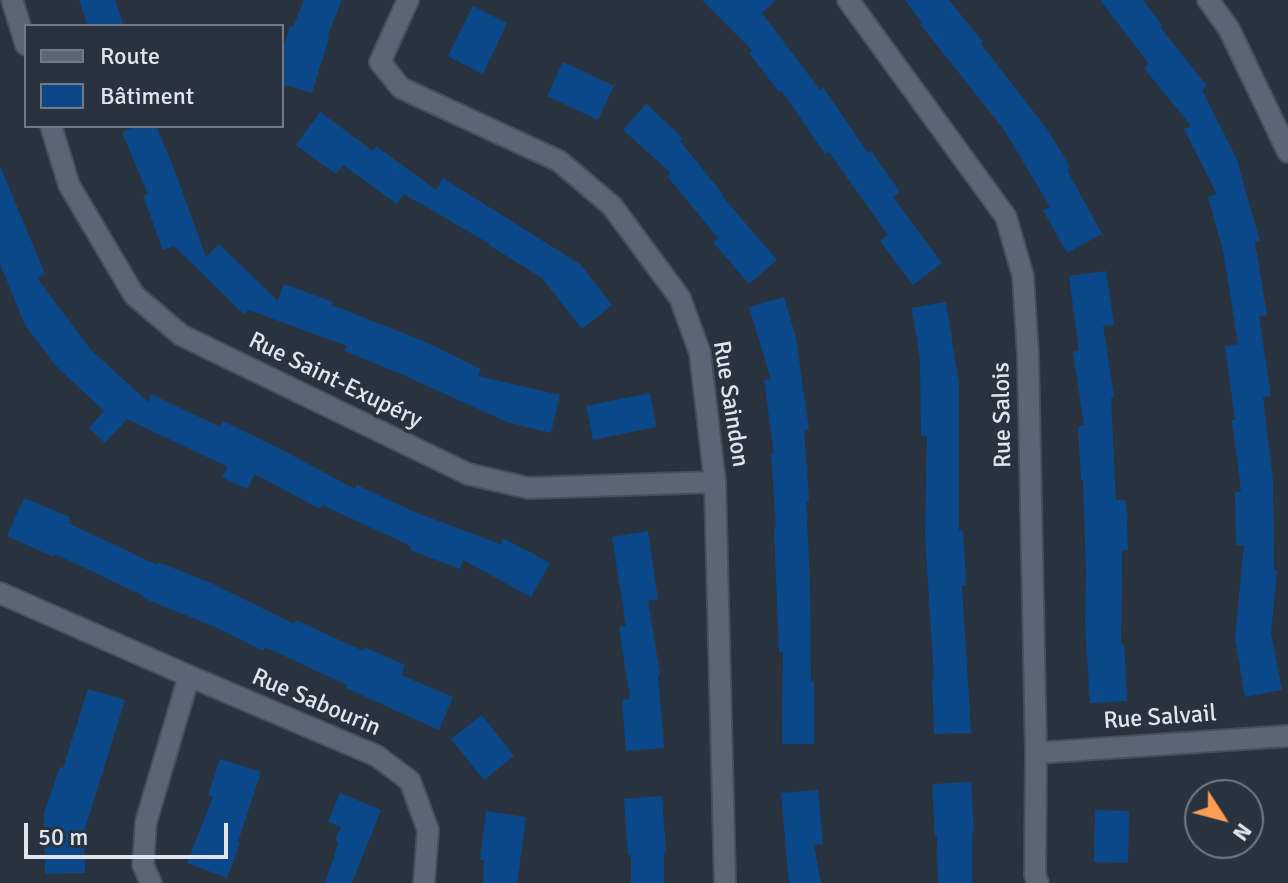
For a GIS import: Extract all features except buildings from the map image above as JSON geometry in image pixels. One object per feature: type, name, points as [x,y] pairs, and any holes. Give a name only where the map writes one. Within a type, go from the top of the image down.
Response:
[{"type":"street","points":[[12,0],[24,39]]},
{"type":"street","name":"Rue Saindon","points":[[408,0],[380,62],[401,88],[559,161],[612,206],[680,298],[700,353],[715,482],[725,883]]},
{"type":"street","name":"Rue Salois","points":[[848,0],[1006,217],[1023,276],[1028,356],[1036,753],[1035,875],[1038,883]]},
{"type":"street","points":[[1208,0],[1229,29],[1288,152]]},
{"type":"street","name":"Rue Saint-Exupéry","points":[[52,128],[69,185],[134,295],[181,335],[468,474],[528,488],[715,482]]},
{"type":"street","name":"Rue Sabourin","points":[[0,593],[377,756],[410,781],[428,830],[424,883]]},
{"type":"street","points":[[151,883],[143,865],[146,822],[189,676]]},
{"type":"street","name":"Rue Salvail","points":[[1036,753],[1288,736]]}]
